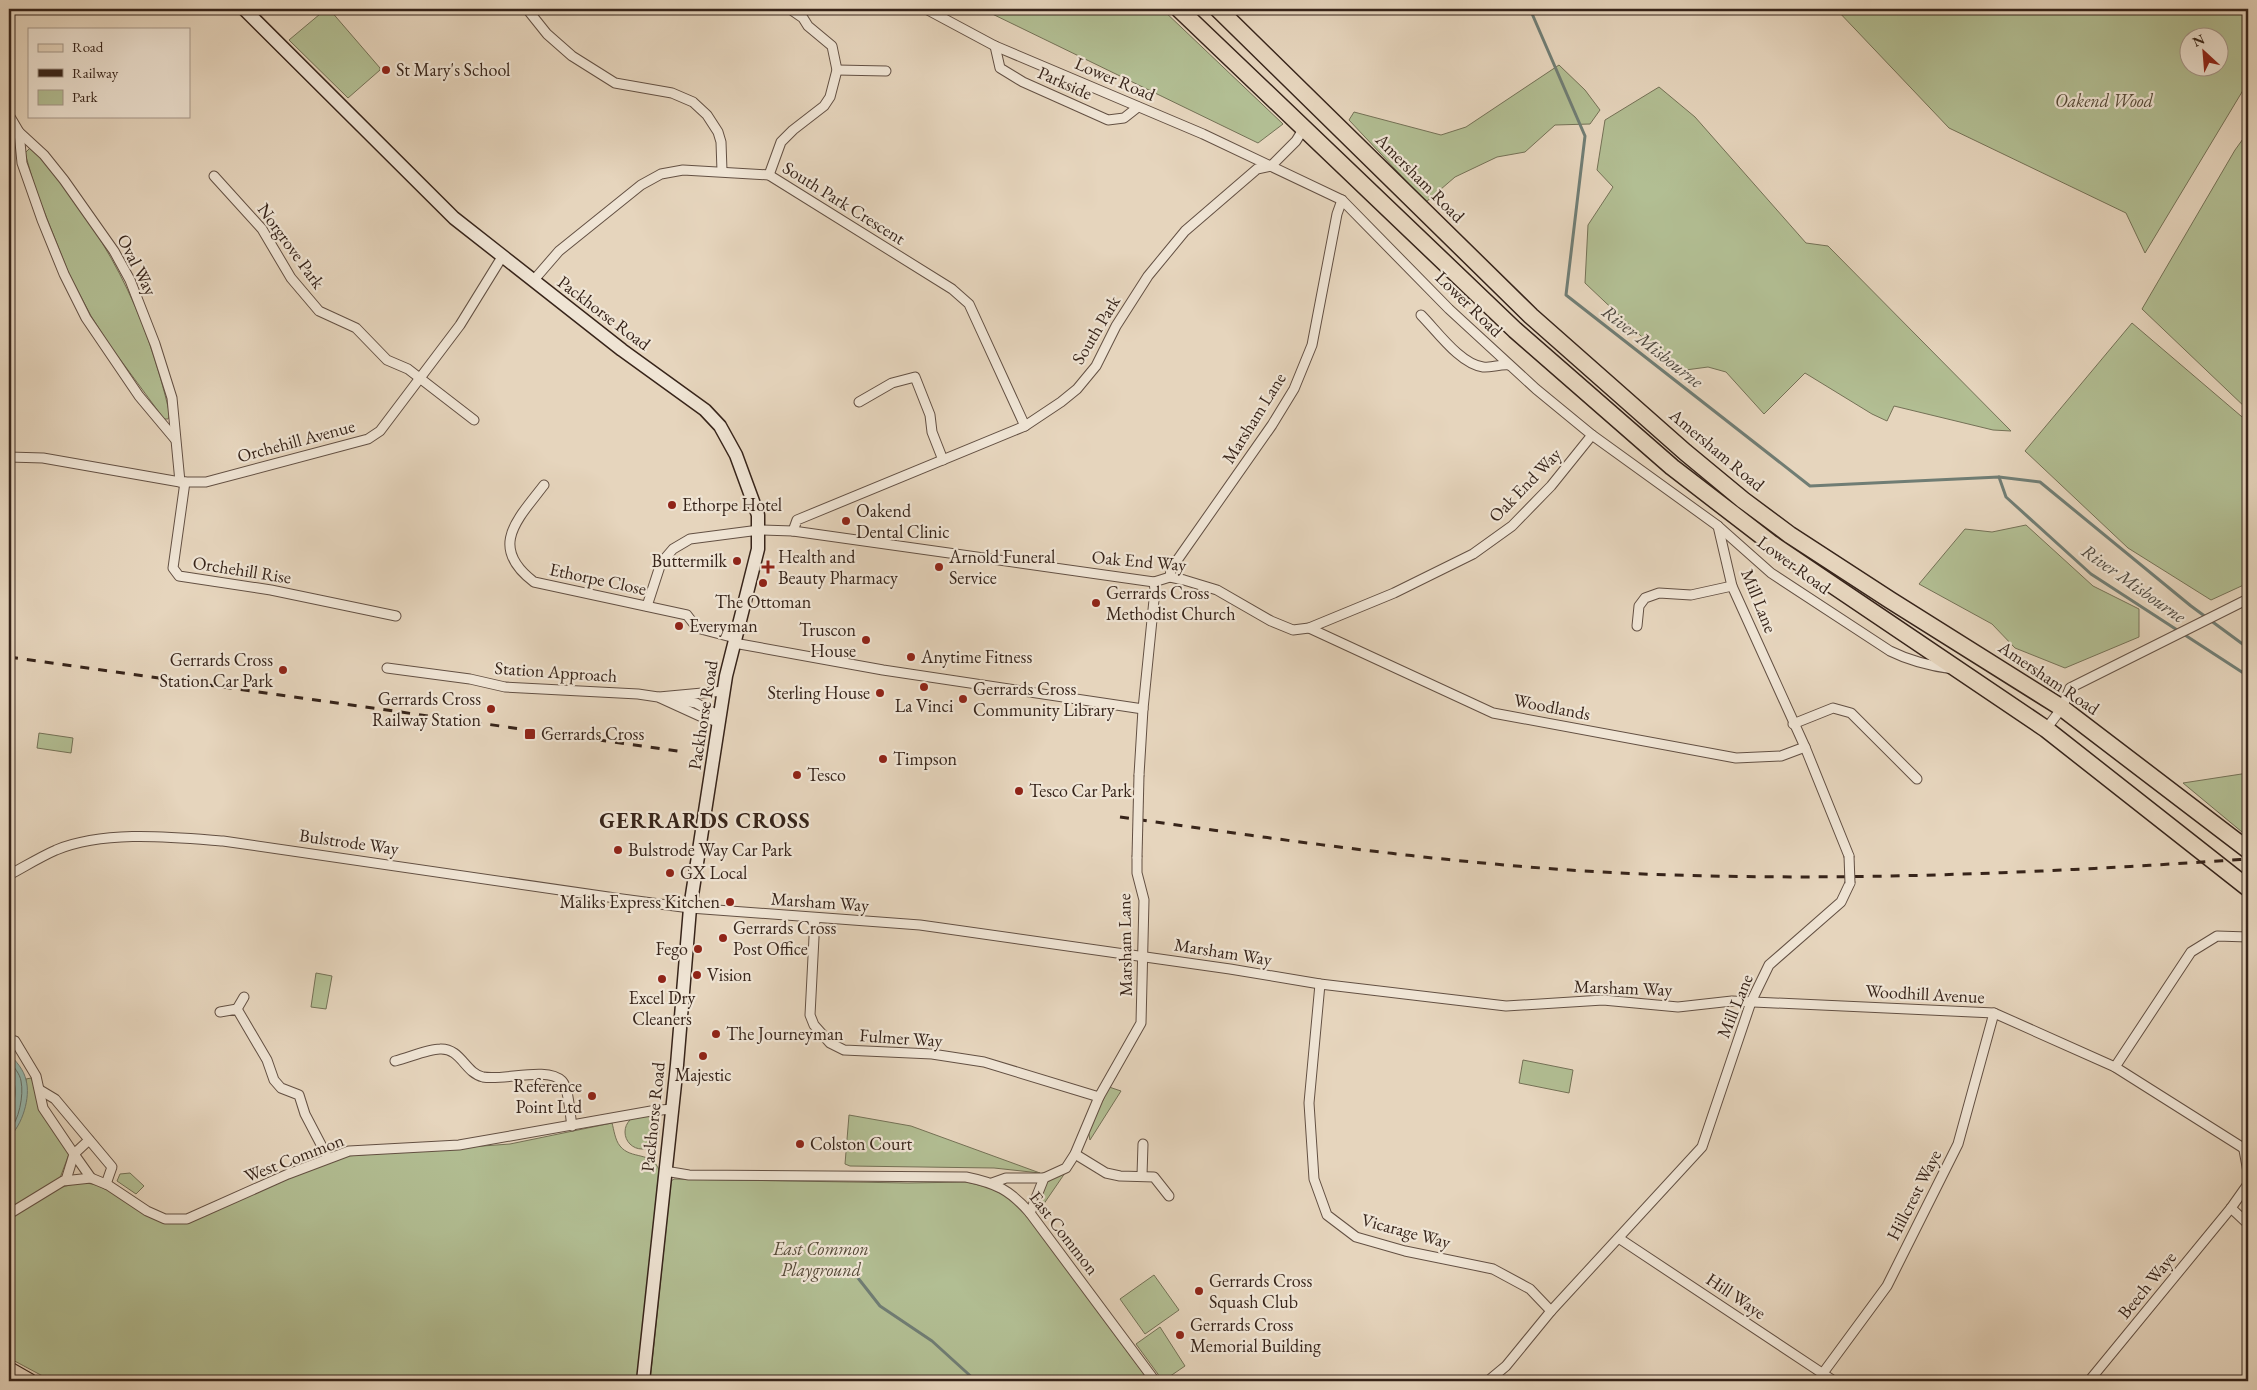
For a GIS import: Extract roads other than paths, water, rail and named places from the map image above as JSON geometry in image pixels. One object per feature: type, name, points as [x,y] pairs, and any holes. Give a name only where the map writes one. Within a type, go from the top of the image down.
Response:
[{"type":"highway","points":[[1179,9],[1515,330],[1672,467],[1772,544],[2046,729],[2248,888]]},
{"type":"highway","name":"Amersham Road","points":[[1218,9],[1531,316],[1685,452],[1790,535],[2062,708],[2248,850]]},
{"type":"main road","name":"Packhorse Road","points":[[244,9],[454,218],[533,281],[704,410],[720,426],[736,455],[758,515],[758,549],[734,640],[724,691],[690,908],[672,1109],[643,1381]]},
{"type":"main road","points":[[9,1369],[30,1381]]},
{"type":"street","points":[[527,9],[547,34],[572,56],[615,83],[672,93],[693,102],[718,132],[721,142],[722,171]]},
{"type":"street","points":[[770,175],[781,142],[824,106],[830,97],[837,70],[832,46],[808,26],[803,18],[790,9]]},
{"type":"street","name":"Lower Road","points":[[926,9],[995,46],[1203,134],[1342,200],[1449,309],[1509,365],[1592,435],[1718,526],[1771,573],[1890,651],[1906,659],[1934,667],[1960,670]]},
{"type":"street","name":"Parkside","points":[[995,46],[1000,68],[1023,82],[1108,120],[1124,118],[1138,107]]},
{"type":"street","points":[[837,70],[886,71]]},
{"type":"street","name":"Oval Way","points":[[9,117],[19,132],[44,156],[64,180],[114,251],[130,280],[155,344],[172,398],[175,439],[182,482]]},
{"type":"street","name":"South Park","points":[[793,531],[797,520],[1025,426],[1077,389],[1096,366],[1116,326],[1148,276],[1185,231],[1257,169],[1271,166],[1296,142],[1304,128]]},
{"type":"street","name":"Oval Way","points":[[19,132],[22,163],[42,220],[64,274],[86,318],[139,396],[175,439]]},
{"type":"street","name":"South Park Crescent","points":[[533,281],[559,251],[641,185],[661,174],[683,170],[770,175],[952,289],[969,304],[1025,426]]},
{"type":"street","name":"Norgrove Park","points":[[214,176],[262,229],[291,278],[319,311],[356,328],[387,360],[408,369],[474,420]]},
{"type":"street","name":"Marsham Lane","points":[[1170,577],[1171,569],[1272,425],[1294,389],[1312,345],[1337,214],[1342,200]]},
{"type":"street","name":"Orchehill Avenue","points":[[9,457],[43,458],[182,482],[206,482],[368,439],[380,431],[460,325],[502,256]]},
{"type":"street","points":[[1421,316],[1465,361],[1484,367],[1496,364],[1509,365]]},
{"type":"street","points":[[858,402],[892,383],[915,377],[930,415],[932,432],[942,460]]},
{"type":"street","name":"Oak End Way","points":[[647,606],[662,563],[673,549],[690,539],[759,530],[793,531],[1154,582],[1170,577],[1218,590],[1271,621],[1294,630],[1309,628],[1394,593],[1473,554],[1512,526],[1551,486],[1592,435]]},
{"type":"street","name":"Orchehill Rise","points":[[182,482],[173,568],[179,576],[271,590],[396,616]]},
{"type":"street","name":"Ethorpe Close","points":[[544,485],[519,518],[510,534],[509,546],[512,556],[520,571],[534,582],[687,615],[697,628],[734,640],[883,670],[1143,709]]},
{"type":"street","name":"Mill Lane","points":[[1488,1381],[1506,1366],[1551,1311],[1620,1239],[1702,1147],[1751,1002],[1769,966],[1841,902],[1850,883],[1850,856],[1804,747],[1732,586],[1718,526]]},
{"type":"street","name":"Marsham Lane","points":[[1044,1178],[1066,1168],[1075,1154],[1099,1097],[1141,1023],[1144,900],[1136,857],[1143,709],[1155,590],[1154,582]]},
{"type":"street","points":[[1637,626],[1639,606],[1645,598],[1658,593],[1691,595],[1732,586]]},
{"type":"street","points":[[2046,729],[2062,708],[2070,688],[2177,636],[2248,598]]},
{"type":"street","name":"Woodlands","points":[[1309,628],[1493,712],[1736,758],[1781,756],[1804,747]]},
{"type":"street","name":"Station Approach","points":[[387,668],[470,679],[505,687],[638,694],[658,697]]},
{"type":"street","points":[[658,697],[724,691]]},
{"type":"street","points":[[658,697],[691,702],[719,719]]},
{"type":"street","points":[[1793,724],[1833,708],[1851,713],[1917,779]]},
{"type":"street","name":"Bulstrode Way","points":[[9,875],[57,850],[96,840],[161,837],[223,840],[690,908]]},
{"type":"street","name":"Marsham Way","points":[[690,908],[920,925],[1320,984],[1506,1006],[1603,1000],[1678,1007],[1751,1002]]},
{"type":"street","name":"Fulmer Way","points":[[815,918],[810,1015],[814,1025],[830,1043],[844,1050],[932,1054],[984,1062],[1099,1097]]},
{"type":"street","points":[[2115,1067],[2191,952],[2217,936],[2248,937]]},
{"type":"street","name":"Vicarage Way","points":[[1320,984],[1309,1103],[1314,1179],[1327,1215],[1356,1237],[1405,1251],[1493,1269],[1530,1289],[1551,1311]]},
{"type":"street","points":[[220,1012],[237,1009],[244,997]]},
{"type":"street","name":"Woodhill Avenue","points":[[1751,1002],[1994,1013],[2115,1067],[2246,1150]]},
{"type":"street","points":[[237,1009],[267,1060],[274,1080],[281,1088],[298,1095],[328,1158]]},
{"type":"street","name":"Hillcrest Waye","points":[[1823,1374],[1886,1286],[1958,1144],[1994,1013]]},
{"type":"street","points":[[9,1040],[15,1041],[36,1076],[43,1108],[91,1178]]},
{"type":"street","points":[[395,1061],[440,1049],[454,1052],[469,1068],[482,1077],[552,1075],[563,1082],[566,1088],[572,1126]]},
{"type":"street","points":[[40,1090],[55,1099],[112,1167],[106,1184]]},
{"type":"street","name":"West Common","points":[[9,1214],[66,1180],[91,1178],[106,1184],[147,1211],[164,1219],[187,1219],[328,1158],[349,1151],[459,1146],[651,1111],[672,1109]]},
{"type":"street","points":[[59,1132],[72,1120]]},
{"type":"street","points":[[66,1180],[74,1154],[88,1140]]},
{"type":"street","points":[[1142,1175],[1143,1144]]},
{"type":"street","points":[[2246,1150],[2248,1172]]},
{"type":"street","points":[[1075,1154],[1106,1173],[1120,1176],[1142,1175],[1154,1177],[1169,1196]]},
{"type":"street","name":"East Common","points":[[665,1171],[689,1175],[966,1177],[992,1183],[1011,1193],[1030,1213],[1155,1381]]},
{"type":"street","points":[[992,1183],[1006,1178],[1044,1178],[1030,1213]]},
{"type":"street","name":"Beech Waye","points":[[2089,1381],[2231,1208],[2248,1184]]},
{"type":"street","points":[[2231,1208],[2248,1224]]},
{"type":"street","name":"Hill Waye","points":[[1620,1239],[1834,1381]]},
{"type":"water","points":[[9,1054],[23,1073],[26,1080],[27,1095],[24,1111],[18,1126],[9,1137]]},
{"type":"waterway","name":"River Misbourne","points":[[1530,9],[1585,136],[1566,295],[1810,486],[1999,477],[2040,482],[2191,606],[2248,648]]},
{"type":"waterway","name":"River Misbourne","points":[[1999,477],[2006,497],[2091,574],[2248,676]]},
{"type":"waterway","points":[[858,1278],[880,1306],[932,1341],[976,1381]]},
{"type":"railway","points":[[9,657],[685,752]]},
{"type":"railway","points":[[1120,817],[1396,854],[1535,867],[1674,875],[1746,877],[1890,876],[2105,868],[2248,859]]},
{"type":"place","name":"St Mary's School","points":[[386,70]]},
{"type":"place","name":"Ethorpe Hotel","points":[[672,505]]},
{"type":"place","name":"Oakend Dental Clinic","points":[[846,521]]},
{"type":"place","name":"Buttermilk","points":[[737,561]]},
{"type":"place","name":"Health and Beauty Pharmacy","points":[[768,567]]},
{"type":"place","name":"Arnold Funeral Service","points":[[939,567]]},
{"type":"place","name":"The Ottoman","points":[[763,583]]},
{"type":"place","name":"Gerrards Cross Methodist Church","points":[[1096,603]]},
{"type":"place","name":"Everyman","points":[[679,626]]},
{"type":"place","name":"Truscon House","points":[[866,640]]},
{"type":"place","name":"Anytime Fitness","points":[[911,657]]},
{"type":"place","name":"Gerrards Cross Station Car Park","points":[[283,670]]},
{"type":"place","name":"La Vinci","points":[[924,687]]},
{"type":"place","name":"Sterling House","points":[[880,693]]},
{"type":"place","name":"Gerrards Cross Community Library","points":[[963,699]]},
{"type":"place","name":"Gerrards Cross Railway Station","points":[[491,709]]},
{"type":"place","name":"Gerrards Cross","points":[[530,734]]},
{"type":"place","name":"Timpson","points":[[883,759]]},
{"type":"place","name":"Tesco","points":[[797,775]]},
{"type":"place","name":"Tesco Car Park","points":[[1019,791]]},
{"type":"place","name":"Bulstrode Way Car Park","points":[[618,850]]},
{"type":"place","name":"GX Local","points":[[670,873]]},
{"type":"place","name":"Maliks Express Kitchen","points":[[730,902]]},
{"type":"place","name":"Gerrards Cross Post Office","points":[[723,938]]},
{"type":"place","name":"Fego","points":[[698,949]]},
{"type":"place","name":"Vision","points":[[697,975]]},
{"type":"place","name":"Excel Dry Cleaners","points":[[662,979]]},
{"type":"place","name":"The Journeyman","points":[[716,1034]]},
{"type":"place","name":"Majestic","points":[[703,1056]]},
{"type":"place","name":"Reference Point Ltd","points":[[592,1096]]},
{"type":"place","name":"Colston Court","points":[[800,1144]]},
{"type":"place","name":"Gerrards Cross Squash Club","points":[[1199,1291]]},
{"type":"place","name":"Gerrards Cross Memorial Building","points":[[1180,1335]]},
{"type":"district","name":"GERRARDS CROSS","points":[[705,820]]},
{"type":"park label","name":"Oakend Wood","points":[[2104,101]]},
{"type":"park label","name":"East Common Playground","points":[[821,1259]]}]
